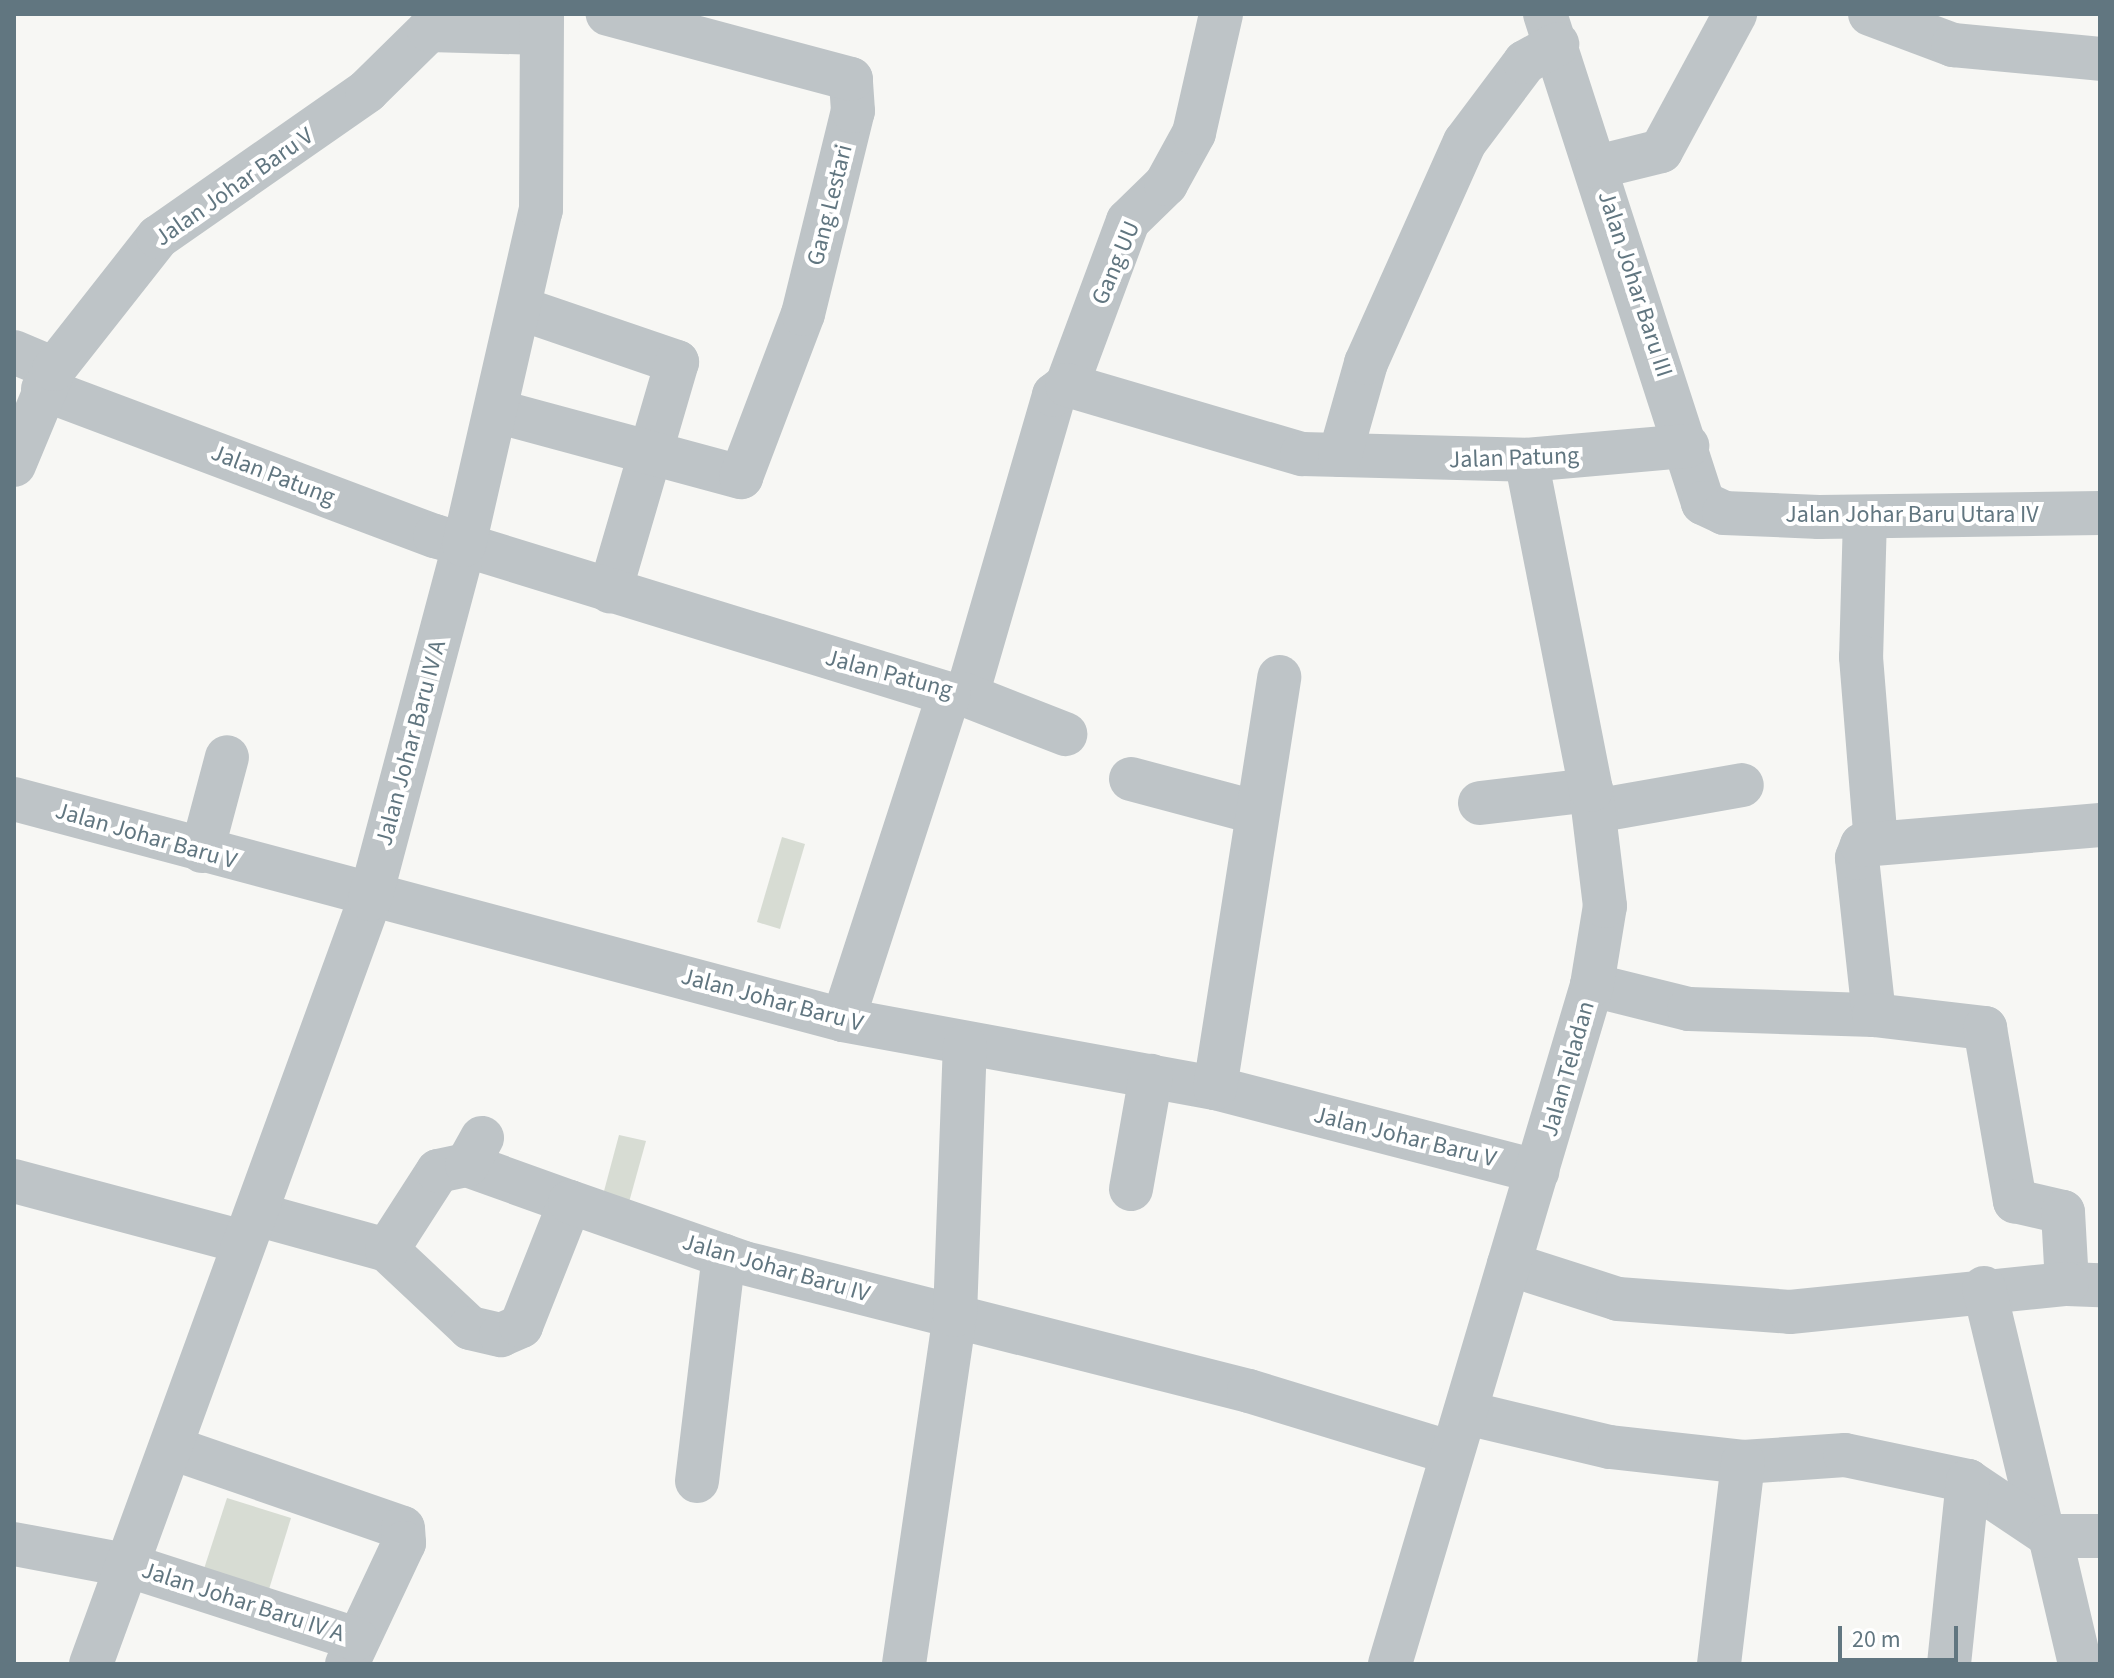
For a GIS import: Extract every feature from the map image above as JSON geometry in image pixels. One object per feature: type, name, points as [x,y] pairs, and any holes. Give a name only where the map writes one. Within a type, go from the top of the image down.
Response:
[{"type":"street","name":"Gang Lestari","points":[[496,411],[741,477],[803,314],[855,88],[851,79],[608,14]]},
{"type":"street","name":"Gang UU","points":[[1067,385],[1128,221],[1166,184],[1194,133],[1221,14]]},
{"type":"street","points":[[1597,167],[1661,151],[1735,14]]},
{"type":"street","points":[[1870,14],[1953,45],[2100,59]]},
{"type":"street","name":"Jalan Johar Baru V","points":[[14,465],[48,379],[158,237],[344,108],[426,22],[541,23]]},
{"type":"street","name":"Jalan Johar Baru IV A","points":[[91,1664],[130,1566],[370,899],[464,545],[522,309],[541,210],[541,23]]},
{"type":"street","name":"Jalan Johar Baru III","points":[[1551,29],[1703,503],[1724,513]]},
{"type":"street","name":"Jalan Johar Baru III","points":[[1340,455],[1366,363],[1465,142],[1551,29]]},
{"type":"street","points":[[522,309],[677,362],[610,591]]},
{"type":"street","name":"Jalan Patung","points":[[14,352],[48,379],[464,545],[956,694],[1054,395],[1067,385],[1302,454],[1526,460],[1687,446]]},
{"type":"street","name":"Jalan Teladan","points":[[1390,1664],[1592,985],[1605,906],[1593,800],[1526,460]]},
{"type":"street","name":"Jalan Johar Baru Utara IV","points":[[1724,513],[1865,517],[2100,513]]},
{"type":"street","points":[[1865,517],[1861,657],[1876,842]]},
{"type":"street","points":[[1215,1088],[1254,812],[1279,677]]},
{"type":"street","points":[[843,1020],[956,694],[1065,734]]},
{"type":"street","points":[[202,851],[227,757]]},
{"type":"street","points":[[1131,779],[1254,812]]},
{"type":"street","points":[[1480,803],[1593,800],[1742,785]]},
{"type":"street","name":"Jalan Johar Baru V","points":[[14,799],[370,899],[843,1020],[965,1046],[1215,1088],[1537,1171]]},
{"type":"street","points":[[1874,1015],[1857,858],[1862,845],[2100,825]]},
{"type":"street","points":[[1509,1264],[1618,1299],[1697,1308],[1790,1312],[1984,1288],[2084,1285],[2063,1212],[2025,1208],[2012,1191],[1985,1028],[1874,1015],[1677,1007],[1592,985]]},
{"type":"street","points":[[904,1664],[955,1315],[965,1046]]},
{"type":"street","points":[[1131,1189],[1151,1076]]},
{"type":"street","points":[[14,1181],[250,1228],[387,1250],[470,1328],[501,1335],[521,1326],[570,1202],[475,1152],[438,1171],[387,1250]]},
{"type":"street","name":"Jalan Johar Baru IV","points":[[570,1202],[724,1256],[865,1298],[905,1299],[955,1315],[1460,1433],[1743,1462],[1845,1455],[1968,1481],[2046,1531]]},
{"type":"street","points":[[697,1481],[724,1256]]},
{"type":"street","points":[[1984,1288],[2080,1664]]},
{"type":"street","name":"Jalan Johar Baru IV A","points":[[130,1566],[351,1651],[404,1543],[403,1528],[172,1448]]},
{"type":"street","points":[[1719,1664],[1743,1462]]},
{"type":"street","points":[[1949,1664],[1968,1481]]},
{"type":"street","points":[[2046,1531],[2100,1536]]},
{"type":"street","points":[[14,1544],[130,1566]]},
{"type":"shaded area","points":[[782,837],[805,844],[780,929],[757,922]]},
{"type":"shaded area","points":[[619,1135],[646,1141],[626,1213],[600,1206]]},
{"type":"shaded area","points":[[227,1498],[291,1518],[266,1599],[201,1578]]}]
